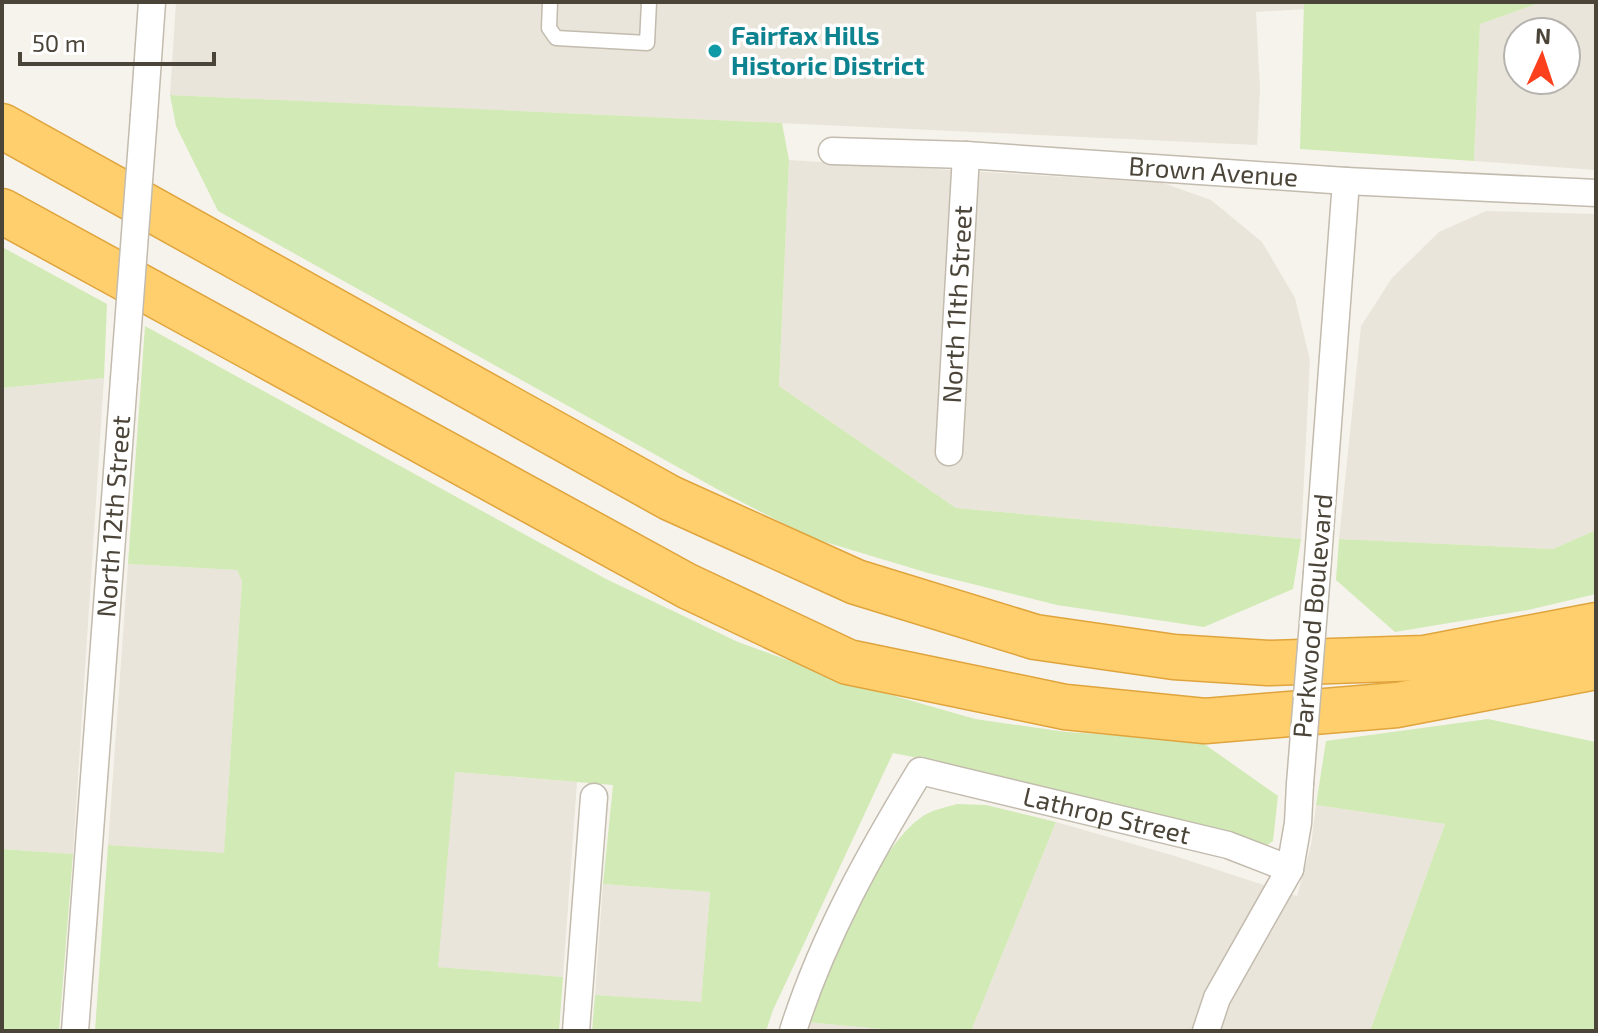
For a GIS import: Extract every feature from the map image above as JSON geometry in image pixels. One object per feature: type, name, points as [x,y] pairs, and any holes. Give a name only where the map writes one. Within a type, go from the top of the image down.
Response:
[{"type":"highway","points":[[2,126],[670,498],[856,582],[1035,637],[1174,657],[1252,662],[1424,658],[1596,625]]},
{"type":"highway","points":[[2,211],[687,586],[848,662],[1065,707],[1205,721],[1397,705],[1596,667]]},
{"type":"street","name":"North 12th Street","points":[[75,1031],[152,2]]},
{"type":"street","name":"Brown Avenue","points":[[832,151],[966,155],[1346,181],[1596,193]]},
{"type":"street","name":"North 11th Street","points":[[949,452],[966,155]]},
{"type":"street","name":"Parkwood Boulevard","points":[[1206,1031],[1217,998],[1290,869],[1298,823],[1346,181]]},
{"type":"street","name":"Lathrop Street","points":[[793,1031],[806,989],[839,919],[889,822],[920,771],[1228,845],[1290,869]]},
{"type":"street","points":[[576,1031],[594,797]]},
{"type":"lane","points":[[550,2],[549,28],[556,38],[647,43],[649,2]]},
{"type":"shaded area","name":"Fairfax Hills Historic District","points":[[176,2],[1304,2],[1306,9],[1256,12],[1260,89],[1257,145],[170,95]]},
{"type":"shaded area","points":[[1542,2],[1596,2],[1596,170],[1474,161],[1480,24],[1502,16],[1502,96],[1582,96],[1582,16],[1503,16]]},
{"type":"shaded area","points":[[789,160],[1163,183],[1211,200],[1262,242],[1295,298],[1310,360],[1301,539],[956,508],[779,386]]},
{"type":"shaded area","points":[[1486,211],[1596,214],[1596,530],[1553,549],[1339,539],[1361,326],[1392,278],[1439,232]]},
{"type":"shaded area","points":[[104,378],[73,854],[2,849],[2,388]]},
{"type":"shaded area","points":[[128,564],[238,570],[242,581],[224,854],[108,845]]},
{"type":"shaded area","points":[[454,772],[577,782],[563,977],[437,967]]},
{"type":"shaded area","points":[[1316,805],[1445,824],[1370,1031],[971,1031],[1056,822],[1175,856],[1297,896],[1311,845]]},
{"type":"shaded area","points":[[603,884],[710,892],[701,1003],[595,995]]},
{"type":"shaded area","points":[[805,1022],[905,1031],[803,1031]]},
{"type":"green space","points":[[1304,2],[1542,2],[1480,24],[1474,161],[1300,149]]},
{"type":"green space","points":[[170,95],[782,123],[789,160],[779,386],[956,508],[1301,539],[1293,589],[1204,627],[1057,605],[928,573],[812,538],[726,494],[218,211],[176,126]]},
{"type":"green space","points":[[2,247],[107,304],[104,378],[2,388]]},
{"type":"green space","points":[[145,326],[606,579],[738,642],[860,686],[975,719],[1066,732],[1200,741],[1278,796],[1273,841],[1263,848],[964,767],[893,753],[766,1031],[592,1031],[595,995],[701,1002],[710,892],[603,884],[613,785],[455,772],[438,967],[563,977],[559,1031],[95,1031],[108,845],[224,853],[242,581],[237,570],[128,564]]},
{"type":"green space","points":[[1596,530],[1596,594],[1528,610],[1395,632],[1336,580],[1339,539],[1553,549]]},
{"type":"green space","points":[[1488,719],[1596,742],[1596,1031],[1370,1031],[1445,824],[1316,805],[1326,741]]},
{"type":"green space","points":[[957,804],[986,805],[1056,822],[971,1031],[905,1031],[805,1022],[855,911],[888,854],[905,832],[923,816]]},
{"type":"green space","points":[[2,849],[73,854],[59,1031],[2,1031]]},
{"type":"place","name":"Fairfax Hills Historic District","points":[[715,51]]}]
